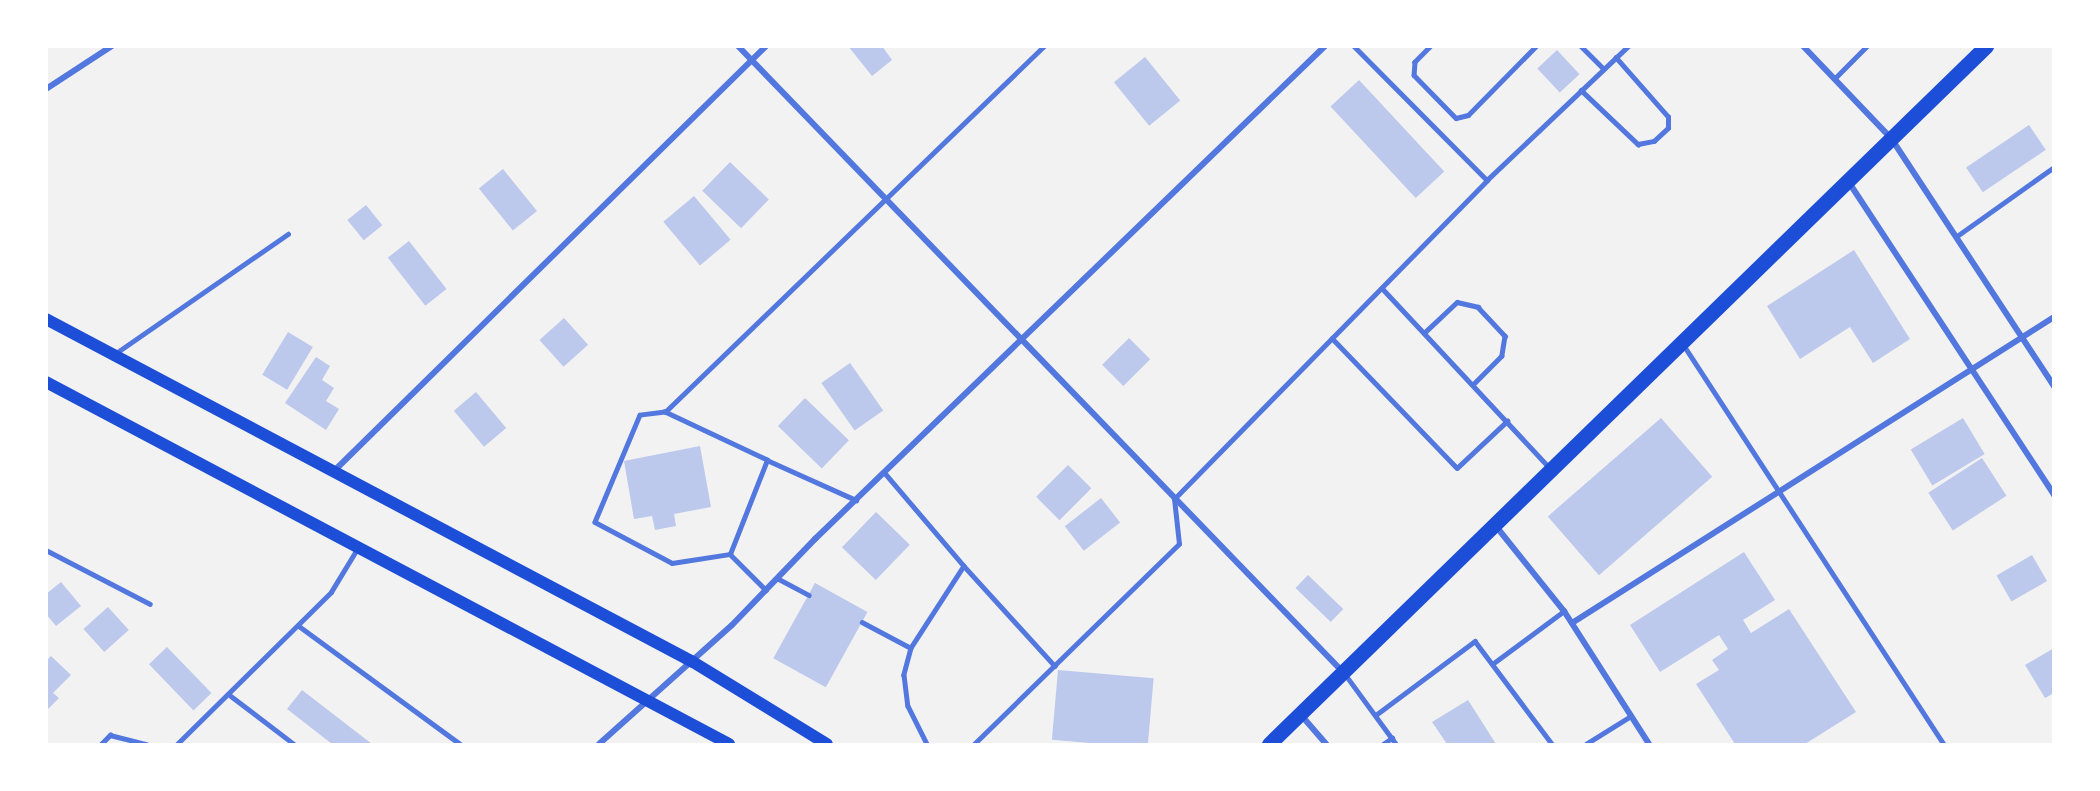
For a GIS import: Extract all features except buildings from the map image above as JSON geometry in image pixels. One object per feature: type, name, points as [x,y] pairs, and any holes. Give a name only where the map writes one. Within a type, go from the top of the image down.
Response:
[{"type":"main road","points":[[1269,744],[1683,344],[1986,46]]},
{"type":"main road","points":[[46,319],[693,662],[827,744]]},
{"type":"main road","points":[[46,382],[644,702],[729,744]]},
{"type":"street","points":[[46,89],[112,46]]},
{"type":"street","points":[[738,46],[1020,342],[1344,672]]},
{"type":"street","points":[[334,471],[766,46]]},
{"type":"street","points":[[599,744],[644,702],[693,662],[884,472],[1325,46]]},
{"type":"street","points":[[1803,46],[1892,138],[2054,386]]},
{"type":"street","points":[[1848,181],[2054,495]]},
{"type":"street","points":[[1572,623],[2054,317]]},
{"type":"street","points":[[1494,525],[1564,611],[1649,744]]},
{"type":"street","points":[[1300,715],[1326,744]]},
{"type":"lane","points":[[665,412],[1044,46]]},
{"type":"lane","points":[[1354,46],[1488,180]]},
{"type":"lane","points":[[1431,46],[1415,62],[1414,75],[1456,118],[1468,115],[1536,46]]},
{"type":"lane","points":[[1581,46],[1604,68]]},
{"type":"lane","points":[[974,744],[1179,544],[1174,499],[1488,180],[1628,46]]},
{"type":"lane","points":[[1834,78],[1867,46]]},
{"type":"lane","points":[[1581,90],[1638,144],[1654,141],[1668,128],[1668,117],[1616,58]]},
{"type":"lane","points":[[1957,236],[2054,167]]},
{"type":"lane","points":[[114,354],[288,234]]},
{"type":"lane","points":[[1382,288],[1552,470]]},
{"type":"lane","points":[[1424,333],[1458,302],[1478,307],[1505,336],[1502,356],[1473,385]]},
{"type":"lane","points":[[1332,338],[1457,468],[1507,422]]},
{"type":"lane","points":[[1683,344],[1944,744]]},
{"type":"lane","points":[[730,554],[672,563],[595,522],[640,415],[665,412],[856,500]]},
{"type":"lane","points":[[730,554],[767,460]]},
{"type":"lane","points":[[884,472],[964,566],[1055,666]]},
{"type":"lane","points":[[177,744],[231,696],[331,592],[358,547]]},
{"type":"lane","points":[[46,550],[150,604]]},
{"type":"lane","points":[[730,554],[766,590]]},
{"type":"lane","points":[[927,744],[908,706],[904,675],[911,648],[964,566]]},
{"type":"lane","points":[[777,578],[809,595]]},
{"type":"lane","points":[[1495,662],[1564,611]]},
{"type":"lane","points":[[862,622],[911,648]]},
{"type":"lane","points":[[299,626],[460,744]]},
{"type":"lane","points":[[1377,714],[1475,641],[1495,662],[1552,744]]},
{"type":"lane","points":[[1344,672],[1377,714],[1396,744]]},
{"type":"lane","points":[[231,696],[294,744]]},
{"type":"lane","points":[[1586,744],[1631,716]]},
{"type":"lane","points":[[101,744],[110,735],[147,744]]},
{"type":"lane","points":[[1383,744],[1392,738]]}]
